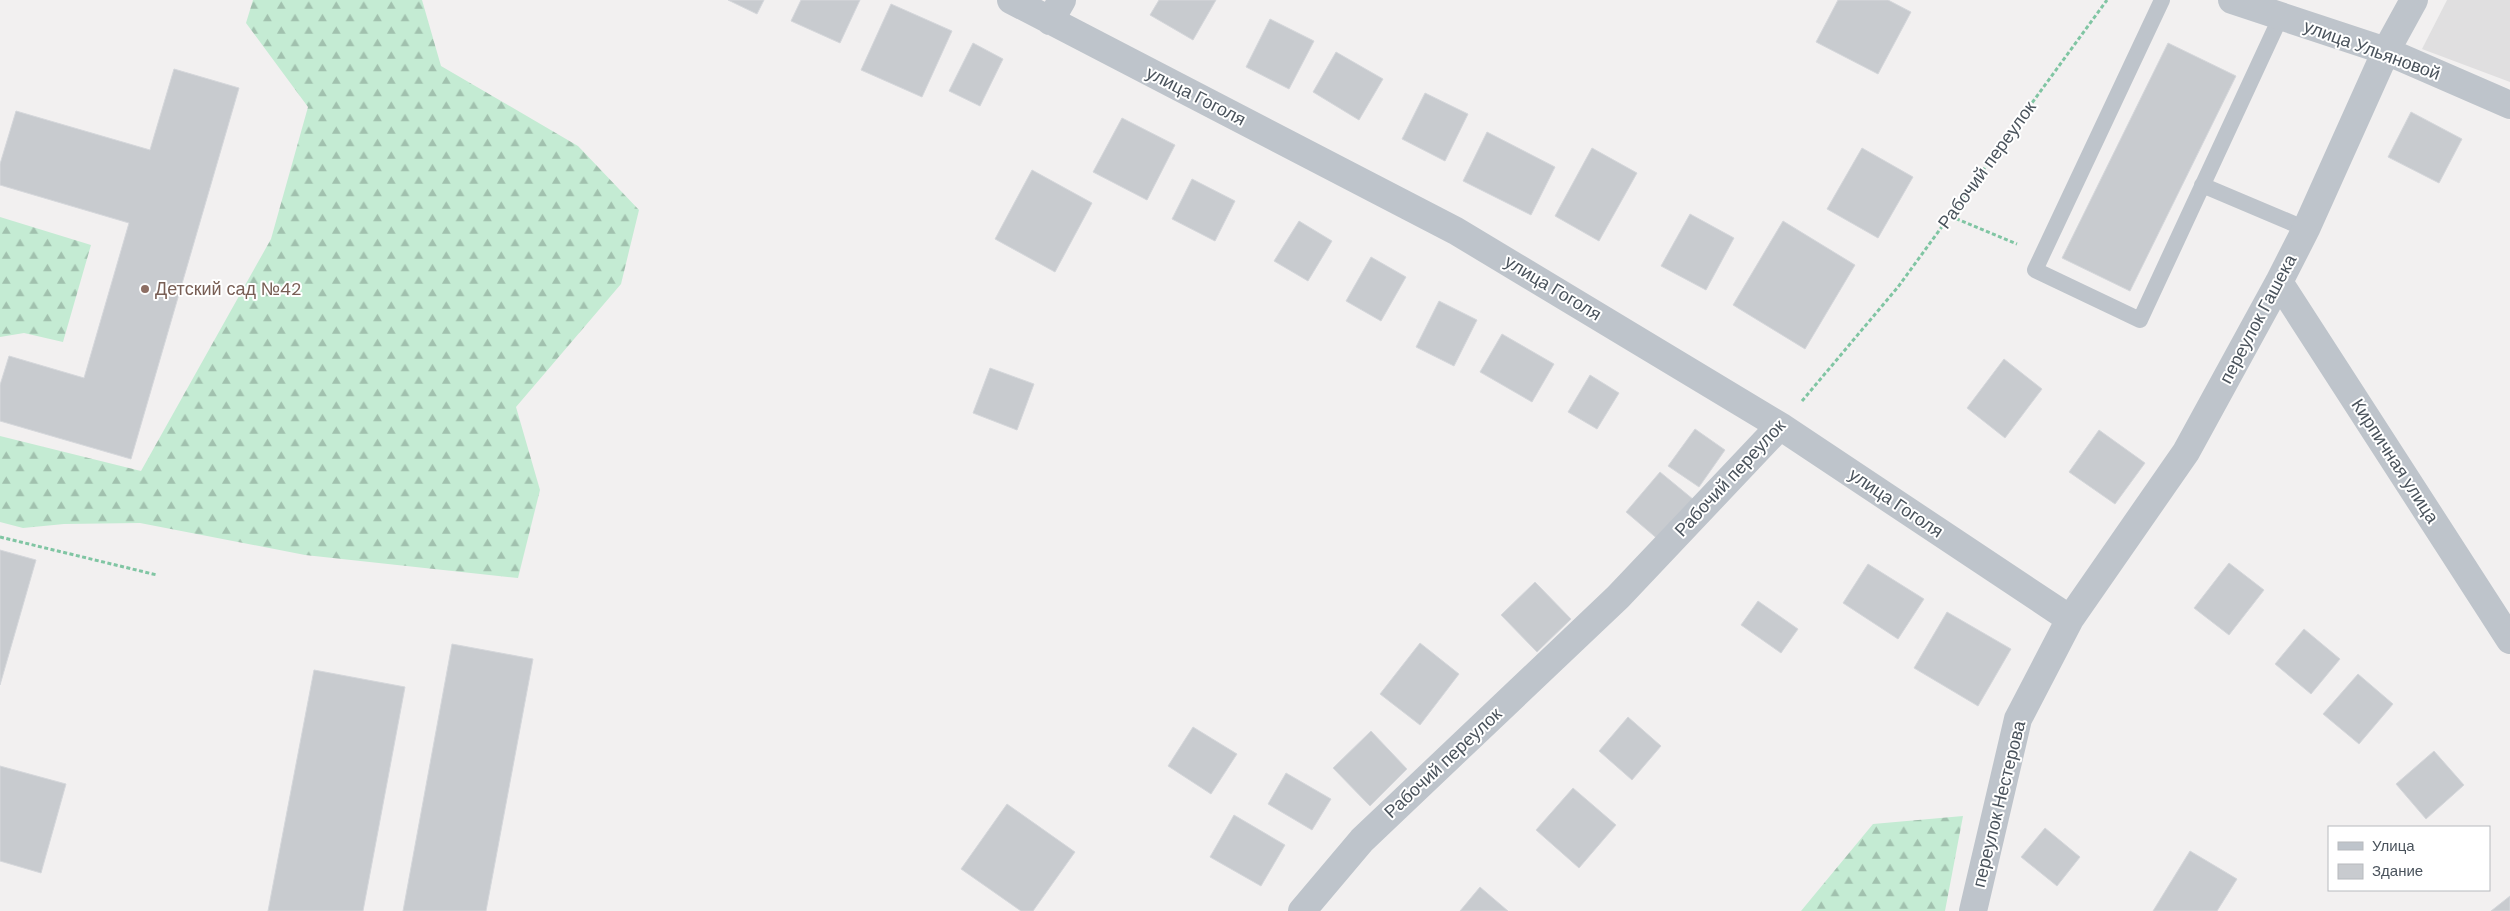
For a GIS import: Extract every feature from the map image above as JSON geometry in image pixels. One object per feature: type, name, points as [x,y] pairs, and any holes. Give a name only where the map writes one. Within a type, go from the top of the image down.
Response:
[{"type":"street","name":"улица Гоголя","points":[[1011,0],[1056,10],[1456,231],[1780,426],[2070,619]]},
{"type":"street","name":"улица Ульяновой","points":[[2232,0],[2386,51],[2510,105]]},
{"type":"street","name":"переулок Гашека","points":[[2070,619],[2186,452],[2306,229],[2386,51],[2414,0]]},
{"type":"street","name":"Кирпичная улица","points":[[2279,282],[2507,629]]},
{"type":"street","name":"Рабочий переулок","points":[[1302,911],[1362,840],[1618,597],[1780,426]]},
{"type":"street","name":"переулок Нестерова","points":[[1973,911],[2018,719],[2070,619]]},
{"type":"lane","points":[[2162,0],[2035,270],[2140,320],[2280,16]]},
{"type":"lane","points":[[2202,185],[2306,229]]},
{"type":"path","name":"Рабочий переулок","points":[[1780,426],[1898,287],[2107,0]]},
{"type":"path","points":[[1950,216],[2042,254]]},
{"type":"path","points":[[0,537],[157,575]]},
{"type":"shaded area","points":[[2447,0],[2510,0],[2510,82],[2422,49]]},
{"type":"green space","points":[[253,0],[422,0],[441,66],[578,146],[639,210],[621,284],[516,407],[540,490],[518,578],[305,555],[140,523],[64,524],[23,528],[0,522],[0,436],[141,471],[271,239],[308,107],[246,23]]},
{"type":"green space","points":[[0,217],[91,245],[63,342],[24,333],[0,337]]},
{"type":"green space","points":[[1963,816],[1945,911],[1801,911],[1873,824]]},
{"type":"building","points":[[728,0],[764,0],[757,14]]},
{"type":"building","points":[[801,0],[860,0],[840,43],[791,21]]},
{"type":"building","points":[[1159,0],[1216,0],[1193,40],[1150,15]]},
{"type":"building","points":[[1838,0],[1888,0],[1911,12],[1878,74],[1816,42]]},
{"type":"building","points":[[891,4],[952,31],[922,97],[861,70]]},
{"type":"building","points":[[1270,19],[1314,41],[1289,89],[1246,67]]},
{"type":"building","points":[[973,43],[1003,59],[980,106],[949,91]]},
{"type":"building","points":[[2168,43],[2236,76],[2130,291],[2062,258]]},
{"type":"building","points":[[1336,52],[1383,79],[1359,120],[1313,92]]},
{"type":"building","name":"Детский сад №42","points":[[174,69],[239,88],[131,459],[0,421],[0,385],[9,356],[84,378],[129,223],[0,185],[0,164],[16,111],[150,150]]},
{"type":"building","points":[[1425,93],[1468,114],[1445,161],[1402,139]]},
{"type":"building","points":[[2411,112],[2462,139],[2439,183],[2388,157]]},
{"type":"building","points":[[1122,118],[1175,145],[1147,200],[1093,172]]},
{"type":"building","points":[[1487,132],[1555,167],[1531,215],[1463,181]]},
{"type":"building","points":[[1592,148],[1637,173],[1599,241],[1555,216]]},
{"type":"building","points":[[1862,148],[1913,177],[1878,238],[1827,209]]},
{"type":"building","points":[[1032,170],[1092,203],[1055,272],[995,239]]},
{"type":"building","points":[[1192,179],[1235,201],[1215,241],[1172,219]]},
{"type":"building","points":[[1690,214],[1734,238],[1706,290],[1661,266]]},
{"type":"building","points":[[1299,221],[1332,241],[1308,281],[1274,261]]},
{"type":"building","points":[[1783,221],[1855,265],[1805,349],[1733,305]]},
{"type":"building","points":[[1371,257],[1406,277],[1381,321],[1346,301]]},
{"type":"building","points":[[1439,301],[1477,320],[1454,366],[1416,347]]},
{"type":"building","points":[[1502,334],[1554,364],[1532,402],[1480,372]]},
{"type":"building","points":[[2004,359],[2042,389],[2005,438],[1967,408]]},
{"type":"building","points":[[990,368],[1034,384],[1017,430],[973,413]]},
{"type":"building","points":[[1590,375],[1619,393],[1597,429],[1568,412]]},
{"type":"building","points":[[1695,429],[1725,450],[1699,487],[1668,466]]},
{"type":"building","points":[[2099,430],[2145,463],[2115,504],[2069,472]]},
{"type":"building","points":[[1660,472],[1694,500],[1660,541],[1626,512]]},
{"type":"building","points":[[0,550],[36,560],[0,685]]},
{"type":"building","points":[[2229,563],[2264,590],[2229,635],[2194,608]]},
{"type":"building","points":[[1868,564],[1924,599],[1898,639],[1843,603]]},
{"type":"building","points":[[1535,582],[1571,619],[1537,652],[1501,615]]},
{"type":"building","points":[[1758,601],[1798,629],[1781,653],[1741,625]]},
{"type":"building","points":[[1947,612],[2011,649],[1978,706],[1914,668]]},
{"type":"building","points":[[2304,629],[2340,659],[2311,694],[2275,664]]},
{"type":"building","points":[[1420,643],[1459,674],[1420,725],[1380,694]]},
{"type":"building","points":[[452,644],[533,659],[486,911],[403,911]]},
{"type":"building","points":[[314,670],[405,687],[363,911],[268,911]]},
{"type":"building","points":[[2358,674],[2393,704],[2359,744],[2323,714]]},
{"type":"building","points":[[1628,717],[1661,746],[1632,780],[1599,751]]},
{"type":"building","points":[[1193,727],[1237,754],[1211,794],[1168,766]]},
{"type":"building","points":[[1371,731],[1407,769],[1370,806],[1333,768]]},
{"type":"building","points":[[2434,751],[2464,785],[2426,819],[2396,784]]},
{"type":"building","points":[[0,766],[66,784],[41,873],[0,861]]},
{"type":"building","points":[[1286,773],[1331,799],[1312,830],[1268,804]]},
{"type":"building","points":[[1573,788],[1616,825],[1579,868],[1536,830]]},
{"type":"building","points":[[1007,804],[1075,852],[1033,911],[1021,911],[961,869]]},
{"type":"building","points":[[1234,815],[1285,845],[1261,886],[1210,857]]},
{"type":"building","points":[[2045,828],[2080,857],[2057,886],[2021,857]]},
{"type":"building","points":[[2190,851],[2237,879],[2217,911],[2153,911]]},
{"type":"building","points":[[1480,887],[1508,911],[1460,911]]},
{"type":"building","points":[[2510,896],[2510,911],[2491,911]]},
{"type":"place","name":"Детский сад №42","points":[[145,289]]}]
